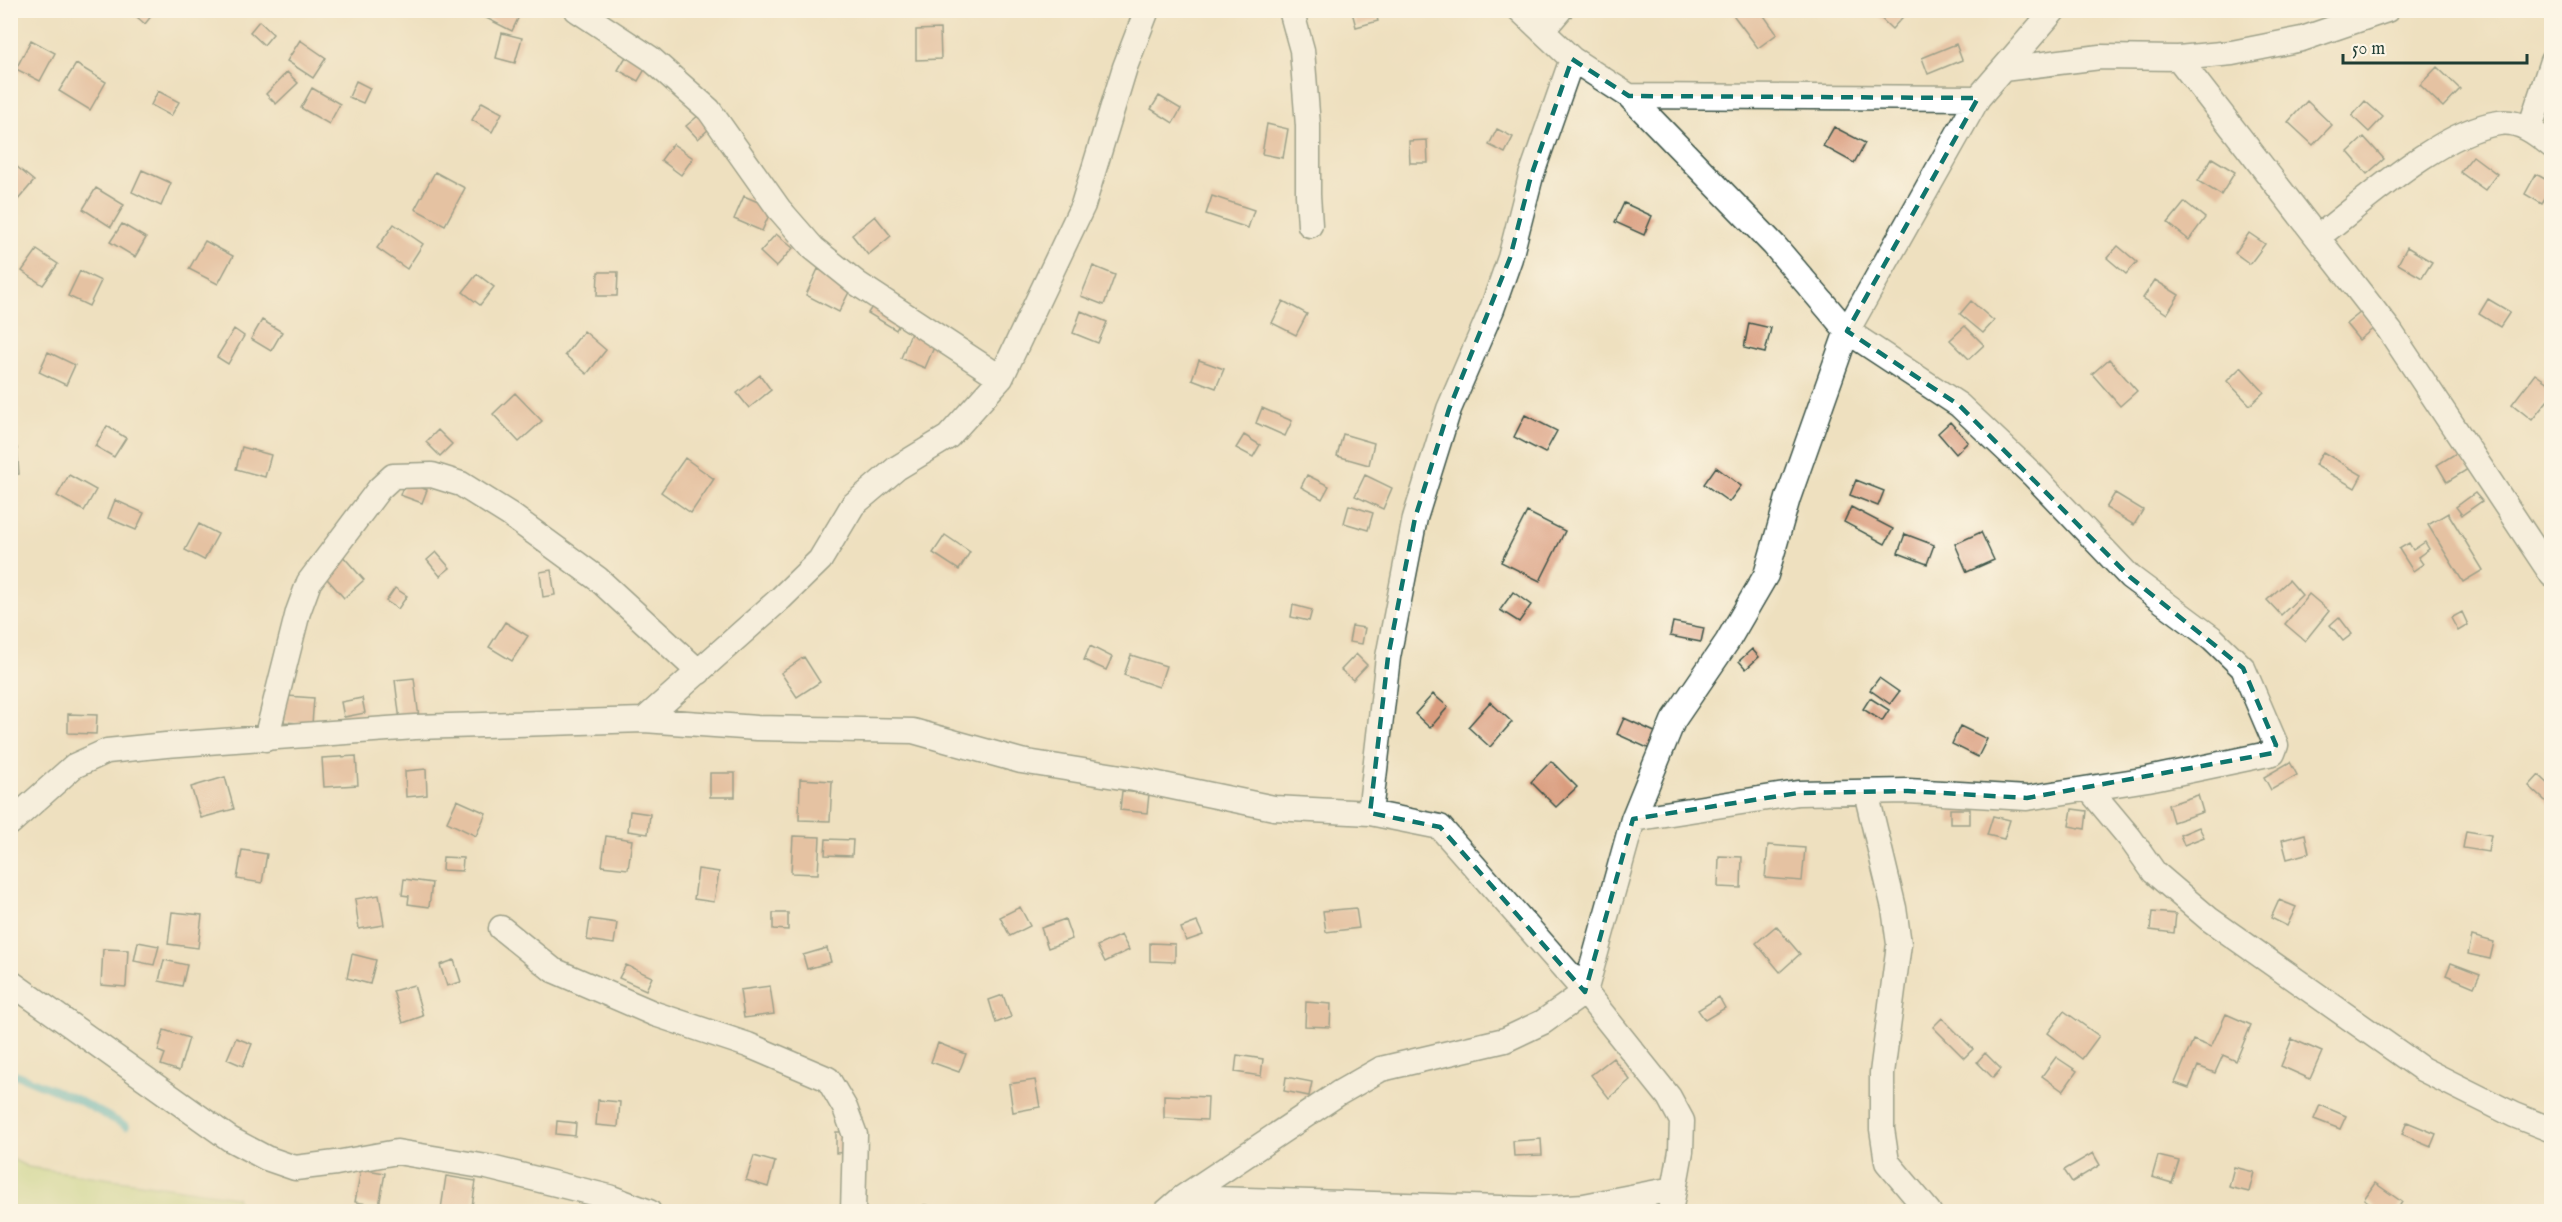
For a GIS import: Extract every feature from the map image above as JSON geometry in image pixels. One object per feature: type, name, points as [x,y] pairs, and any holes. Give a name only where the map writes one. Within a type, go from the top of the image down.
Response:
[{"type":"street","points":[[577,10],[650,58],[709,110],[779,209],[813,248],[858,284],[1001,378]]},
{"type":"street","points":[[644,720],[781,598],[820,560],[853,505],[897,468],[948,437],[1001,378],[1083,205],[1125,68],[1147,10]]},
{"type":"street","points":[[1290,10],[1302,50],[1308,126],[1310,225]]},
{"type":"street","points":[[1520,10],[1572,59],[1629,96],[1774,244],[1847,331],[1959,405],[2033,475],[2130,577],[2212,638],[2243,668],[2276,745],[2273,753],[2089,789],[2026,798],[1908,791],[1798,793],[1633,819]]},
{"type":"street","points":[[1542,31],[1560,10]]},
{"type":"street","points":[[1174,1205],[1339,1093],[1381,1068],[1505,1040],[1543,1022],[1585,992],[1633,819],[1673,721],[1727,642],[1766,575],[1788,498],[1847,331],[1978,98],[2054,10]]},
{"type":"street","points":[[2003,69],[2100,57],[2178,58],[2232,53],[2302,39],[2387,10]]},
{"type":"street","points":[[2178,58],[2390,331],[2552,575]]},
{"type":"street","points":[[1370,813],[1388,657],[1415,518],[1449,409],[1492,309],[1510,258],[1531,176],[1572,59]]},
{"type":"street","points":[[2530,128],[2552,61]]},
{"type":"street","points":[[1629,96],[1978,98]]},
{"type":"street","points":[[2318,237],[2427,154],[2454,138],[2501,123],[2530,128],[2552,146]]},
{"type":"street","points":[[266,739],[298,612],[309,582],[373,497],[393,476],[432,475],[461,484],[509,514],[598,579],[699,672]]},
{"type":"street","points":[[10,824],[74,766],[107,751],[414,727],[644,720],[757,728],[913,731],[1021,761],[1134,779],[1274,808],[1370,813],[1440,827],[1585,992],[1670,1097],[1682,1121],[1681,1151],[1671,1200],[1532,1209],[1174,1205]]},
{"type":"street","points":[[10,799],[55,784]]},
{"type":"street","points":[[2089,789],[2130,838],[2154,872],[2209,919],[2422,1070],[2514,1115],[2552,1130]]},
{"type":"street","points":[[1866,792],[1894,908],[1899,944],[1882,1073],[1882,1129],[1887,1162],[1929,1212]]},
{"type":"street","points":[[501,928],[553,970],[655,1014],[748,1045],[828,1079],[845,1108],[855,1135],[853,1212]]},
{"type":"street","points":[[10,982],[230,1139],[266,1158],[295,1168],[398,1152],[487,1167],[609,1197],[649,1212]]},
{"type":"highlighted area","points":[[1572,59],[1629,96],[1978,98],[1847,331],[1959,405],[2130,577],[2243,668],[2276,745],[2273,753],[2027,798],[1908,791],[1798,793],[1633,819],[1585,992],[1440,827],[1370,813],[1388,657],[1415,518],[1449,409],[1510,258],[1531,176]]},
{"type":"green space","points":[[10,1158],[28,1167],[236,1197],[241,1211],[11,1211]]},
{"type":"building","points":[[129,10],[156,10],[145,24]]},
{"type":"building","points":[[437,10],[459,10],[454,20]]},
{"type":"building","points":[[485,10],[522,10],[512,31],[482,16]]},
{"type":"building","points":[[1375,10],[1378,21],[1356,27],[1352,12]]},
{"type":"building","points":[[1741,10],[1760,10],[1777,34],[1758,48],[1734,16]]},
{"type":"building","points":[[1872,10],[1909,10],[1892,29]]},
{"type":"building","points":[[259,21],[273,34],[264,45],[250,32]]},
{"type":"building","points":[[940,29],[941,59],[916,60],[916,30]]},
{"type":"building","points":[[502,33],[522,38],[515,63],[496,58]]},
{"type":"building","points":[[31,40],[55,53],[40,81],[16,69]]},
{"type":"building","points":[[300,40],[326,58],[313,78],[287,61]]},
{"type":"building","points":[[1956,44],[1962,60],[1928,74],[1922,58]]},
{"type":"building","points":[[630,50],[650,61],[638,81],[618,70]]},
{"type":"building","points":[[76,64],[106,82],[90,110],[59,91]]},
{"type":"building","points":[[2437,67],[2460,89],[2443,107],[2420,85]]},
{"type":"building","points":[[287,72],[298,83],[276,104],[266,94]]},
{"type":"building","points":[[356,81],[370,88],[363,103],[349,97]]},
{"type":"building","points":[[312,88],[340,104],[329,124],[301,108]]},
{"type":"building","points":[[158,91],[179,102],[171,116],[151,105]]},
{"type":"building","points":[[1159,96],[1181,109],[1173,123],[1151,109]]},
{"type":"building","points":[[2307,101],[2332,125],[2313,145],[2288,122]]},
{"type":"building","points":[[2365,101],[2383,117],[2369,132],[2352,116]]},
{"type":"building","points":[[482,102],[502,113],[492,132],[472,120]]},
{"type":"building","points":[[699,115],[710,128],[698,139],[686,126]]},
{"type":"building","points":[[1267,124],[1288,129],[1283,158],[1262,154]]},
{"type":"building","points":[[1834,127],[1865,143],[1854,163],[1823,146]]},
{"type":"building","points":[[1497,129],[1513,137],[1505,153],[1489,145]]},
{"type":"building","points":[[2364,137],[2384,159],[2367,174],[2348,152]]},
{"type":"building","points":[[1427,140],[1428,163],[1410,163],[1409,141]]},
{"type":"building","points":[[673,144],[693,158],[681,175],[661,160]]},
{"type":"building","points":[[2473,156],[2497,174],[2485,190],[2460,172]]},
{"type":"building","points":[[2212,158],[2235,172],[2221,195],[2198,181]]},
{"type":"building","points":[[10,161],[34,181],[10,209]]},
{"type":"building","points":[[142,170],[171,183],[161,206],[132,192]]},
{"type":"building","points":[[435,172],[465,188],[445,225],[415,209]]},
{"type":"building","points":[[2536,174],[2552,183],[2552,188],[2542,204],[2525,194]]},
{"type":"building","points":[[96,188],[124,205],[111,227],[83,209]]},
{"type":"building","points":[[744,196],[772,208],[762,231],[734,219]]},
{"type":"building","points":[[1212,196],[1254,210],[1248,228],[1206,214]]},
{"type":"building","points":[[2185,202],[2205,218],[2189,240],[2168,223]]},
{"type":"building","points":[[1624,203],[1652,216],[1644,235],[1615,222]]},
{"type":"building","points":[[875,216],[891,236],[868,255],[852,235]]},
{"type":"building","points":[[122,224],[146,238],[135,257],[110,242]]},
{"type":"building","points":[[394,224],[423,244],[407,269],[377,248]]},
{"type":"building","points":[[2249,233],[2265,244],[2250,264],[2235,253]]},
{"type":"building","points":[[776,234],[793,248],[776,267],[760,252]]},
{"type":"building","points":[[205,241],[233,256],[218,284],[189,269]]},
{"type":"building","points":[[2118,246],[2137,262],[2126,274],[2107,258]]},
{"type":"building","points":[[2407,247],[2432,262],[2422,278],[2398,264]]},
{"type":"building","points":[[37,250],[58,264],[43,285],[22,271]]},
{"type":"building","points":[[1093,266],[1115,275],[1104,305],[1081,296]]},
{"type":"building","points":[[818,269],[852,286],[839,312],[806,295]]},
{"type":"building","points":[[80,271],[101,281],[89,306],[68,296]]},
{"type":"building","points":[[598,272],[618,272],[617,296],[597,296]]},
{"type":"building","points":[[477,274],[494,287],[480,305],[463,292]]},
{"type":"building","points":[[2155,280],[2179,295],[2167,314],[2143,298]]},
{"type":"building","points":[[2488,299],[2510,312],[2500,327],[2479,314]]},
{"type":"building","points":[[1283,301],[1307,314],[1296,335],[1272,323]]},
{"type":"building","points":[[1971,301],[1994,321],[1983,333],[1960,314]]},
{"type":"building","points":[[875,302],[902,318],[896,330],[868,313]]},
{"type":"building","points":[[1081,311],[1107,322],[1098,343],[1073,333]]},
{"type":"building","points":[[2361,312],[2374,328],[2359,340],[2346,324]]},
{"type":"building","points":[[262,320],[282,332],[271,351],[251,339]]},
{"type":"building","points":[[1749,323],[1771,328],[1765,353],[1744,348]]},
{"type":"building","points":[[1965,326],[1984,345],[1969,359],[1950,340]]},
{"type":"building","points":[[913,328],[938,338],[925,368],[901,358]]},
{"type":"building","points":[[234,329],[244,336],[228,364],[217,357]]},
{"type":"building","points":[[584,331],[606,350],[587,374],[565,355]]},
{"type":"building","points":[[48,352],[75,365],[66,385],[39,372]]},
{"type":"building","points":[[2109,359],[2137,391],[2120,406],[2092,374]]},
{"type":"building","points":[[1199,360],[1224,369],[1216,388],[1192,379]]},
{"type":"building","points":[[2241,367],[2264,392],[2250,405],[2227,381]]},
{"type":"building","points":[[2535,374],[2552,386],[2552,395],[2532,420],[2512,404]]},
{"type":"building","points":[[760,375],[771,390],[749,408],[737,393]]},
{"type":"building","points":[[515,393],[542,421],[519,442],[493,414]]},
{"type":"building","points":[[1262,408],[1292,421],[1285,436],[1256,423]]},
{"type":"building","points":[[1525,415],[1557,431],[1545,453],[1514,437]]},
{"type":"building","points":[[1950,422],[1968,442],[1956,454],[1938,433]]},
{"type":"building","points":[[107,426],[126,438],[114,457],[95,446]]},
{"type":"building","points":[[438,430],[452,444],[440,456],[426,442]]},
{"type":"building","points":[[1343,434],[1374,443],[1369,465],[1337,456]]},
{"type":"building","points":[[1244,435],[1260,445],[1253,457],[1236,448]]},
{"type":"building","points":[[242,447],[271,455],[265,477],[236,469]]},
{"type":"building","points":[[10,448],[17,448],[19,474],[10,475]]},
{"type":"building","points":[[2323,452],[2362,475],[2355,488],[2315,465]]},
{"type":"building","points":[[2458,452],[2468,469],[2447,482],[2437,465]]},
{"type":"building","points":[[685,458],[714,479],[691,513],[661,492]]},
{"type":"building","points":[[1716,467],[1741,486],[1729,502],[1704,484]]},
{"type":"building","points":[[69,475],[96,490],[84,511],[57,496]]},
{"type":"building","points":[[1307,475],[1329,486],[1322,499],[1301,487]]},
{"type":"building","points":[[1365,475],[1392,488],[1383,509],[1355,496]]},
{"type":"building","points":[[1856,480],[1884,491],[1878,506],[1850,495]]},
{"type":"building","points":[[405,481],[427,490],[422,503],[400,495]]},
{"type":"building","points":[[2115,493],[2143,510],[2134,525],[2106,508]]},
{"type":"building","points":[[2475,493],[2482,501],[2462,515],[2456,507]]},
{"type":"building","points":[[115,500],[144,513],[136,530],[108,518]]},
{"type":"building","points":[[1349,505],[1373,513],[1368,530],[1344,523]]},
{"type":"building","points":[[1851,507],[1893,529],[1885,544],[1844,522]]},
{"type":"building","points":[[1527,512],[1565,531],[1540,581],[1501,562]]},
{"type":"building","points":[[2448,513],[2483,570],[2463,582],[2428,525]]},
{"type":"building","points":[[199,524],[218,534],[204,560],[185,550]]},
{"type":"building","points":[[1981,532],[1994,560],[1967,572],[1955,544]]},
{"type":"building","points":[[1905,534],[1934,545],[1927,564],[1898,553]]},
{"type":"building","points":[[945,535],[970,552],[959,570],[933,553]]},
{"type":"building","points":[[2425,542],[2429,549],[2418,557],[2423,564],[2413,571],[2399,549],[2409,543],[2413,550]]},
{"type":"building","points":[[436,552],[450,568],[440,576],[427,560]]},
{"type":"building","points":[[341,554],[364,580],[344,598],[321,572]]},
{"type":"building","points":[[551,570],[555,595],[543,597],[540,572]]},
{"type":"building","points":[[2289,580],[2302,595],[2281,615],[2267,600]]},
{"type":"building","points":[[395,588],[407,596],[398,609],[386,601]]},
{"type":"building","points":[[1513,592],[1531,605],[1519,622],[1500,610]]},
{"type":"building","points":[[2309,594],[2329,611],[2305,641],[2285,624]]},
{"type":"building","points":[[1293,605],[1312,610],[1309,621],[1291,617]]},
{"type":"building","points":[[2462,612],[2468,625],[2458,631],[2451,618]]},
{"type":"building","points":[[2339,617],[2352,634],[2343,641],[2330,625]]},
{"type":"building","points":[[505,622],[528,636],[512,661],[489,647]]},
{"type":"building","points":[[1673,622],[1704,628],[1701,642],[1670,636]]},
{"type":"building","points":[[1352,626],[1365,628],[1362,644],[1349,642]]},
{"type":"building","points":[[1090,646],[1112,657],[1106,670],[1084,660]]},
{"type":"building","points":[[1752,649],[1759,657],[1746,669],[1739,661]]},
{"type":"building","points":[[1356,654],[1367,665],[1353,680],[1341,670]]},
{"type":"building","points":[[1131,655],[1166,666],[1159,687],[1124,675]]},
{"type":"building","points":[[804,657],[820,682],[797,697],[781,673]]},
{"type":"building","points":[[414,678],[419,718],[400,721],[395,680]]},
{"type":"building","points":[[1879,678],[1899,692],[1890,704],[1870,690]]},
{"type":"building","points":[[1433,694],[1448,707],[1430,728],[1415,714]]},
{"type":"building","points":[[287,696],[314,698],[312,724],[284,722]]},
{"type":"building","points":[[362,698],[365,713],[344,717],[341,702]]},
{"type":"building","points":[[1870,698],[1889,710],[1882,721],[1863,709]]},
{"type":"building","points":[[1490,702],[1512,722],[1490,747],[1468,727]]},
{"type":"building","points":[[68,714],[97,715],[96,734],[68,733]]},
{"type":"building","points":[[1624,718],[1659,734],[1652,750],[1617,734]]},
{"type":"building","points":[[1960,726],[1987,739],[1978,757],[1952,744]]},
{"type":"building","points":[[356,756],[358,785],[324,787],[322,758]]},
{"type":"building","points":[[1551,761],[1577,787],[1556,807],[1531,782]]},
{"type":"building","points":[[2290,762],[2297,775],[2271,790],[2264,777]]},
{"type":"building","points":[[426,769],[427,795],[406,797],[405,771]]},
{"type":"building","points":[[710,773],[735,773],[735,797],[710,797]]},
{"type":"building","points":[[2539,775],[2552,787],[2552,807],[2529,786]]},
{"type":"building","points":[[225,777],[234,809],[201,818],[191,787]]},
{"type":"building","points":[[800,779],[832,781],[830,821],[799,820]]},
{"type":"building","points":[[1122,791],[1149,794],[1147,813],[1120,810]]},
{"type":"building","points":[[2198,795],[2203,812],[2173,822],[2168,805]]},
{"type":"building","points":[[457,800],[486,813],[476,836],[447,822]]},
{"type":"building","points":[[1950,809],[1970,809],[1970,824],[1950,824]]},
{"type":"building","points":[[2072,809],[2087,811],[2085,829],[2069,826]]},
{"type":"building","points":[[630,811],[650,814],[648,834],[628,831]]},
{"type":"building","points":[[1993,816],[2010,820],[2004,839],[1987,835]]},
{"type":"building","points":[[2199,827],[2204,837],[2184,845],[2180,835]]},
{"type":"building","points":[[2466,831],[2491,835],[2488,852],[2463,848]]},
{"type":"building","points":[[2305,834],[2309,853],[2287,859],[2282,840]]},
{"type":"building","points":[[606,836],[632,840],[628,869],[602,866]]},
{"type":"building","points":[[793,836],[820,837],[818,874],[791,873]]},
{"type":"building","points":[[826,839],[853,840],[852,856],[825,855]]},
{"type":"building","points":[[1768,845],[1805,848],[1802,881],[1765,878]]},
{"type":"building","points":[[242,850],[267,854],[262,883],[237,879]]},
{"type":"building","points":[[1719,856],[1742,857],[1741,888],[1718,887]]},
{"type":"building","points":[[443,857],[463,858],[462,871],[442,870]]},
{"type":"building","points":[[698,869],[719,872],[714,902],[694,899]]},
{"type":"building","points":[[404,879],[432,883],[429,907],[408,904],[409,896],[402,895]]},
{"type":"building","points":[[379,895],[384,925],[359,929],[355,899]]},
{"type":"building","points":[[2279,900],[2296,907],[2287,926],[2271,918]]},
{"type":"building","points":[[1020,907],[1030,926],[1010,936],[1000,917]]},
{"type":"building","points":[[1356,908],[1359,928],[1326,932],[1323,911]]},
{"type":"building","points":[[172,912],[202,915],[198,948],[168,944]]},
{"type":"building","points":[[2152,912],[2176,914],[2174,933],[2150,930]]},
{"type":"building","points":[[773,913],[788,913],[788,930],[773,929]]},
{"type":"building","points":[[590,919],[617,923],[614,944],[587,940]]},
{"type":"building","points":[[1065,919],[1072,939],[1048,948],[1041,928]]},
{"type":"building","points":[[1197,922],[1203,935],[1186,941],[1181,928]]},
{"type":"building","points":[[1776,926],[1800,954],[1780,972],[1756,943]]},
{"type":"building","points":[[1121,935],[1129,950],[1105,962],[1097,946]]},
{"type":"building","points":[[2472,936],[2494,942],[2490,959],[2468,954]]},
{"type":"building","points":[[138,942],[159,946],[154,965],[134,961]]},
{"type":"building","points":[[1150,943],[1175,944],[1175,962],[1150,961]]},
{"type":"building","points":[[827,948],[831,962],[807,969],[803,955]]},
{"type":"building","points":[[103,949],[128,950],[126,987],[101,985]]},
{"type":"building","points":[[352,954],[376,960],[370,984],[347,978]]},
{"type":"building","points":[[164,960],[187,965],[182,986],[159,981]]},
{"type":"building","points":[[454,960],[461,982],[447,986],[440,965]]},
{"type":"building","points":[[2451,963],[2480,974],[2474,987],[2446,975]]},
{"type":"building","points":[[626,965],[652,977],[646,990],[619,978]]},
{"type":"building","points":[[414,985],[423,1016],[403,1023],[393,991]]},
{"type":"building","points":[[770,986],[774,1014],[744,1018],[740,990]]},
{"type":"building","points":[[1003,995],[1011,1017],[996,1023],[989,1000]]},
{"type":"building","points":[[1719,997],[1725,1008],[1705,1020],[1698,1010]]},
{"type":"building","points":[[1306,1002],[1331,1004],[1330,1027],[1305,1026]]},
{"type":"building","points":[[2064,1011],[2099,1036],[2082,1059],[2048,1033]]},
{"type":"building","points":[[2226,1014],[2251,1025],[2236,1061],[2223,1055],[2215,1073],[2198,1066],[2189,1088],[2175,1083],[2193,1040],[2211,1047]]},
{"type":"building","points":[[1942,1018],[1973,1049],[1964,1058],[1933,1027]]},
{"type":"building","points":[[164,1030],[189,1038],[179,1071],[161,1065],[165,1054],[158,1051]]},
{"type":"building","points":[[236,1038],[252,1044],[243,1066],[227,1059]]},
{"type":"building","points":[[2292,1039],[2322,1052],[2310,1079],[2281,1066]]},
{"type":"building","points":[[938,1043],[966,1054],[959,1072],[931,1062]]},
{"type":"building","points":[[1985,1053],[2001,1069],[1993,1078],[1977,1062]]},
{"type":"building","points":[[1237,1055],[1263,1059],[1261,1076],[1235,1072]]},
{"type":"building","points":[[2056,1057],[2077,1071],[2063,1091],[2042,1076]]},
{"type":"building","points":[[1613,1058],[1630,1080],[1609,1098],[1591,1075]]},
{"type":"building","points":[[1286,1077],[1312,1082],[1309,1096],[1284,1091]]},
{"type":"building","points":[[1035,1080],[1040,1107],[1013,1112],[1009,1084]]},
{"type":"building","points":[[1164,1095],[1208,1097],[1207,1120],[1164,1118]]},
{"type":"building","points":[[598,1100],[620,1102],[618,1127],[596,1125]]},
{"type":"building","points":[[2320,1105],[2346,1116],[2340,1129],[2314,1119]]},
{"type":"building","points":[[557,1121],[576,1123],[575,1136],[556,1134]]},
{"type":"building","points":[[2407,1122],[2436,1134],[2431,1146],[2402,1134]]},
{"type":"building","points":[[836,1132],[850,1132],[851,1152],[836,1153]]},
{"type":"building","points":[[1541,1139],[1542,1155],[1514,1156],[1513,1141]]},
{"type":"building","points":[[2093,1153],[2100,1165],[2072,1182],[2064,1170]]},
{"type":"building","points":[[754,1156],[775,1162],[768,1187],[746,1180]]},
{"type":"building","points":[[2158,1156],[2179,1161],[2172,1183],[2152,1177]]},
{"type":"building","points":[[2234,1167],[2254,1172],[2249,1192],[2229,1187]]},
{"type":"building","points":[[361,1169],[385,1173],[379,1206],[355,1202]]},
{"type":"building","points":[[446,1176],[476,1181],[471,1212],[441,1209]]},
{"type":"building","points":[[2375,1183],[2402,1202],[2396,1212],[2382,1212],[2364,1199]]},
{"type":"building","points":[[924,1205],[954,1209],[954,1212],[923,1212]]},
{"type":"waterway","points":[[10,1072],[76,1099],[126,1126]]}]
